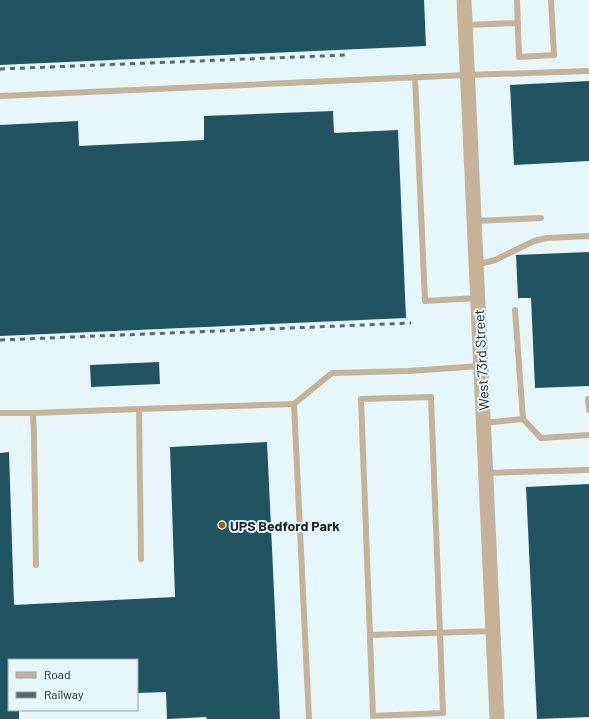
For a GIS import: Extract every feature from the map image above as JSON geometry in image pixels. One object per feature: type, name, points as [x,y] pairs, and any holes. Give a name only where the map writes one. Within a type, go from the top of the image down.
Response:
[{"type":"street","name":"West 73rd Street","points":[[464,0],[498,719]]},
{"type":"lane","points":[[517,0],[519,57],[554,55],[551,0]]},
{"type":"lane","points":[[465,26],[518,23]]},
{"type":"lane","points":[[0,96],[415,77],[589,71]]},
{"type":"lane","points":[[415,77],[425,301],[478,298]]},
{"type":"lane","points":[[474,221],[541,218]]},
{"type":"lane","points":[[476,265],[495,260],[534,241],[547,238],[589,236]]},
{"type":"lane","points":[[515,310],[523,419],[541,438],[589,435]]},
{"type":"lane","points":[[0,413],[294,404],[332,373],[408,371],[481,366]]},
{"type":"lane","points":[[431,397],[440,633],[444,713],[373,716],[361,399],[431,397]]},
{"type":"lane","points":[[588,398],[589,410]]},
{"type":"lane","points":[[294,404],[309,719]]},
{"type":"lane","points":[[138,409],[140,559]]},
{"type":"lane","points":[[33,413],[36,564]]},
{"type":"lane","points":[[484,423],[523,419]]},
{"type":"lane","points":[[486,473],[589,470]]},
{"type":"lane","points":[[370,635],[493,631]]},
{"type":"building","points":[[0,0],[424,0],[426,46],[0,65]]},
{"type":"building","points":[[589,81],[589,161],[514,165],[510,85]]},
{"type":"building","points":[[333,111],[334,133],[398,130],[406,318],[0,336],[0,125],[78,121],[79,146],[204,140],[204,116]]},
{"type":"building","points":[[589,252],[589,386],[535,388],[531,298],[518,298],[516,255]]},
{"type":"building","points":[[159,362],[160,384],[91,387],[90,365]]},
{"type":"building","name":"UPS Bedford Park","points":[[267,442],[280,719],[207,719],[206,717],[167,719],[166,692],[138,693],[138,659],[8,659],[8,711],[19,711],[19,719],[0,719],[0,453],[9,452],[14,605],[175,597],[170,447]]},
{"type":"building","points":[[589,484],[589,717],[537,719],[526,487]]},
{"type":"railway","points":[[0,69],[347,55]]},
{"type":"railway","points":[[0,340],[411,323]]},
{"type":"place","name":"UPS Bedford Park","points":[[222,525]]}]
